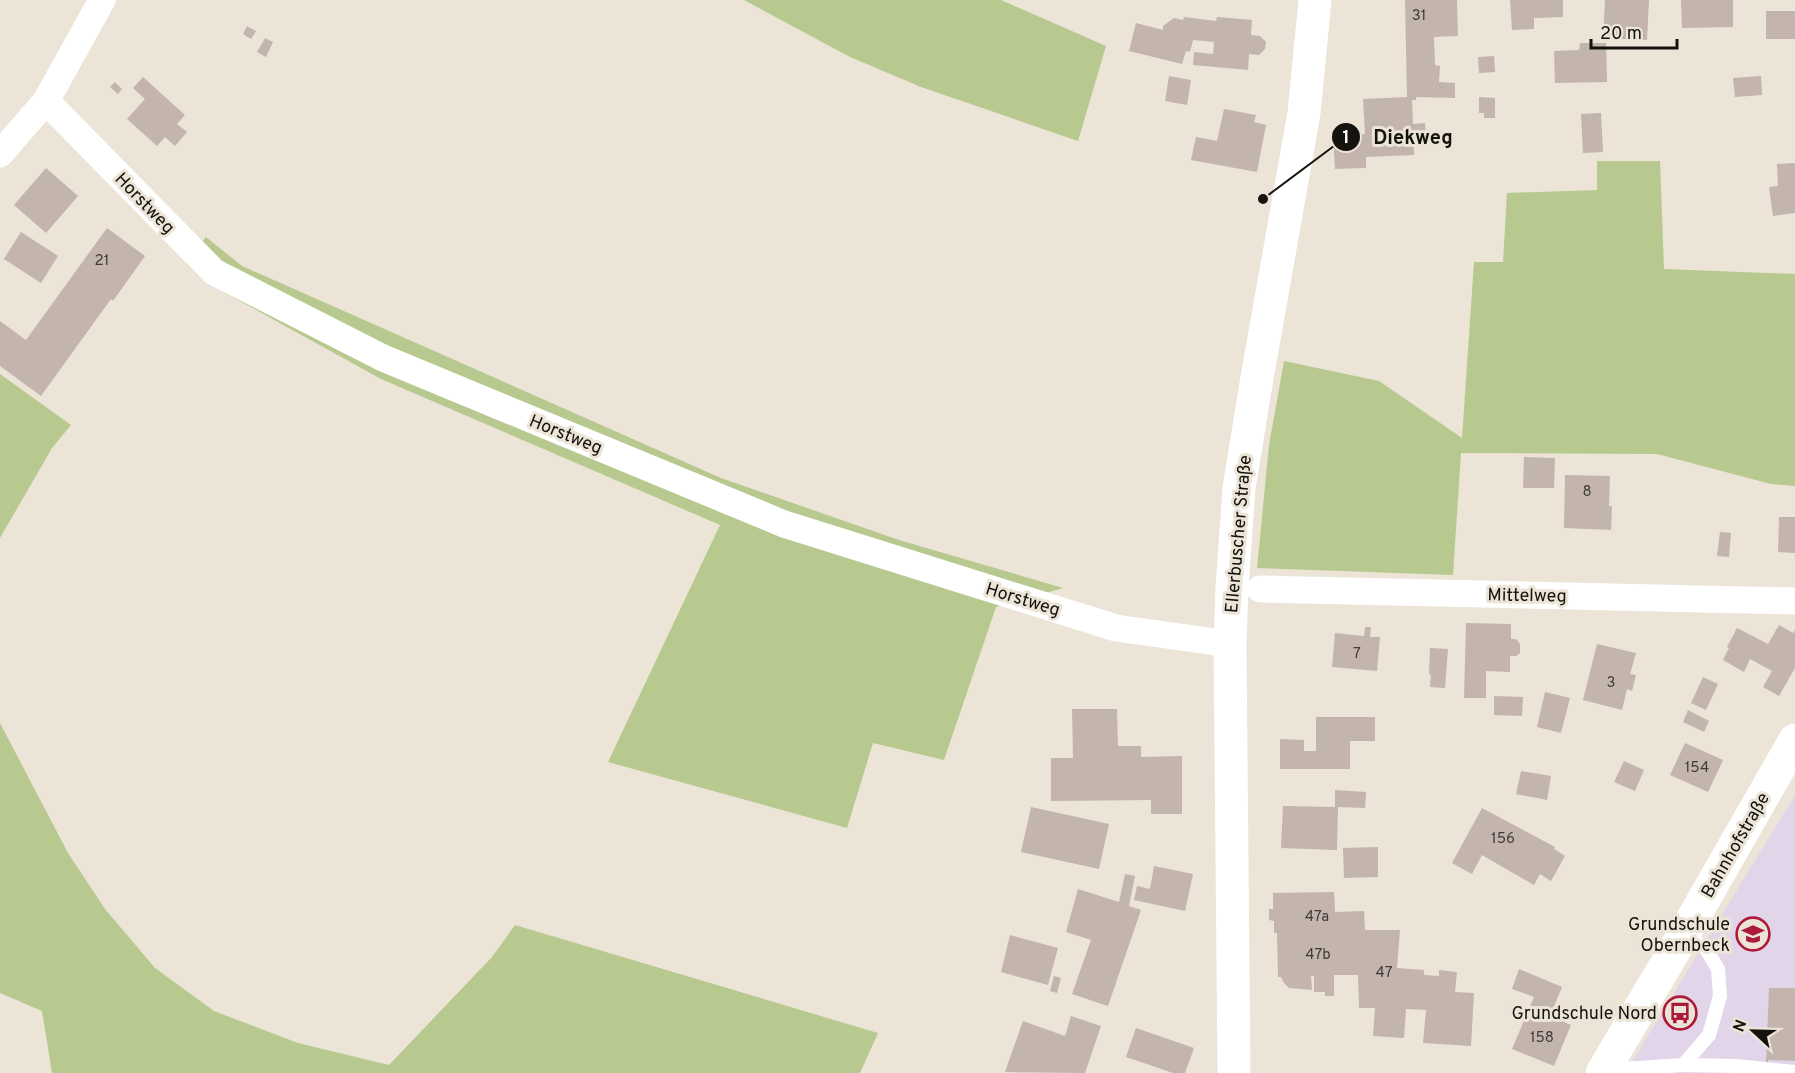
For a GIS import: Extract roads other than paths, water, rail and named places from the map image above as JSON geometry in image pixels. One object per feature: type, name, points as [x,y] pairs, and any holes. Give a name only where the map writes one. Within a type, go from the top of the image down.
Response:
[{"type":"main road","name":"Ellerbuscher Straße","points":[[1234,1073],[1230,644],[1239,488],[1304,113],[1315,0]]},
{"type":"main road","name":"Bahnhofstraße","points":[[1603,1071],[1795,740]]},
{"type":"street","points":[[0,154],[46,101],[102,0]]},
{"type":"street","name":"Horstweg","points":[[46,101],[214,272],[383,358],[784,524],[1116,628],[1230,644]]},
{"type":"street","name":"Mittelweg","points":[[1260,589],[1795,601]]},
{"type":"lane","points":[[1683,1065],[1709,1035],[1720,996],[1718,969],[1706,949],[1684,934]]},
{"type":"lane","points":[[1603,1071],[1683,1065],[1736,1066],[1795,1072]]},
{"type":"place","name":"Diekweg","points":[[1263,199]]},
{"type":"place","name":"Grundschule Obernbeck","points":[[1753,934]]},
{"type":"place","name":"Grundschule Nord","points":[[1680,1013]]}]
